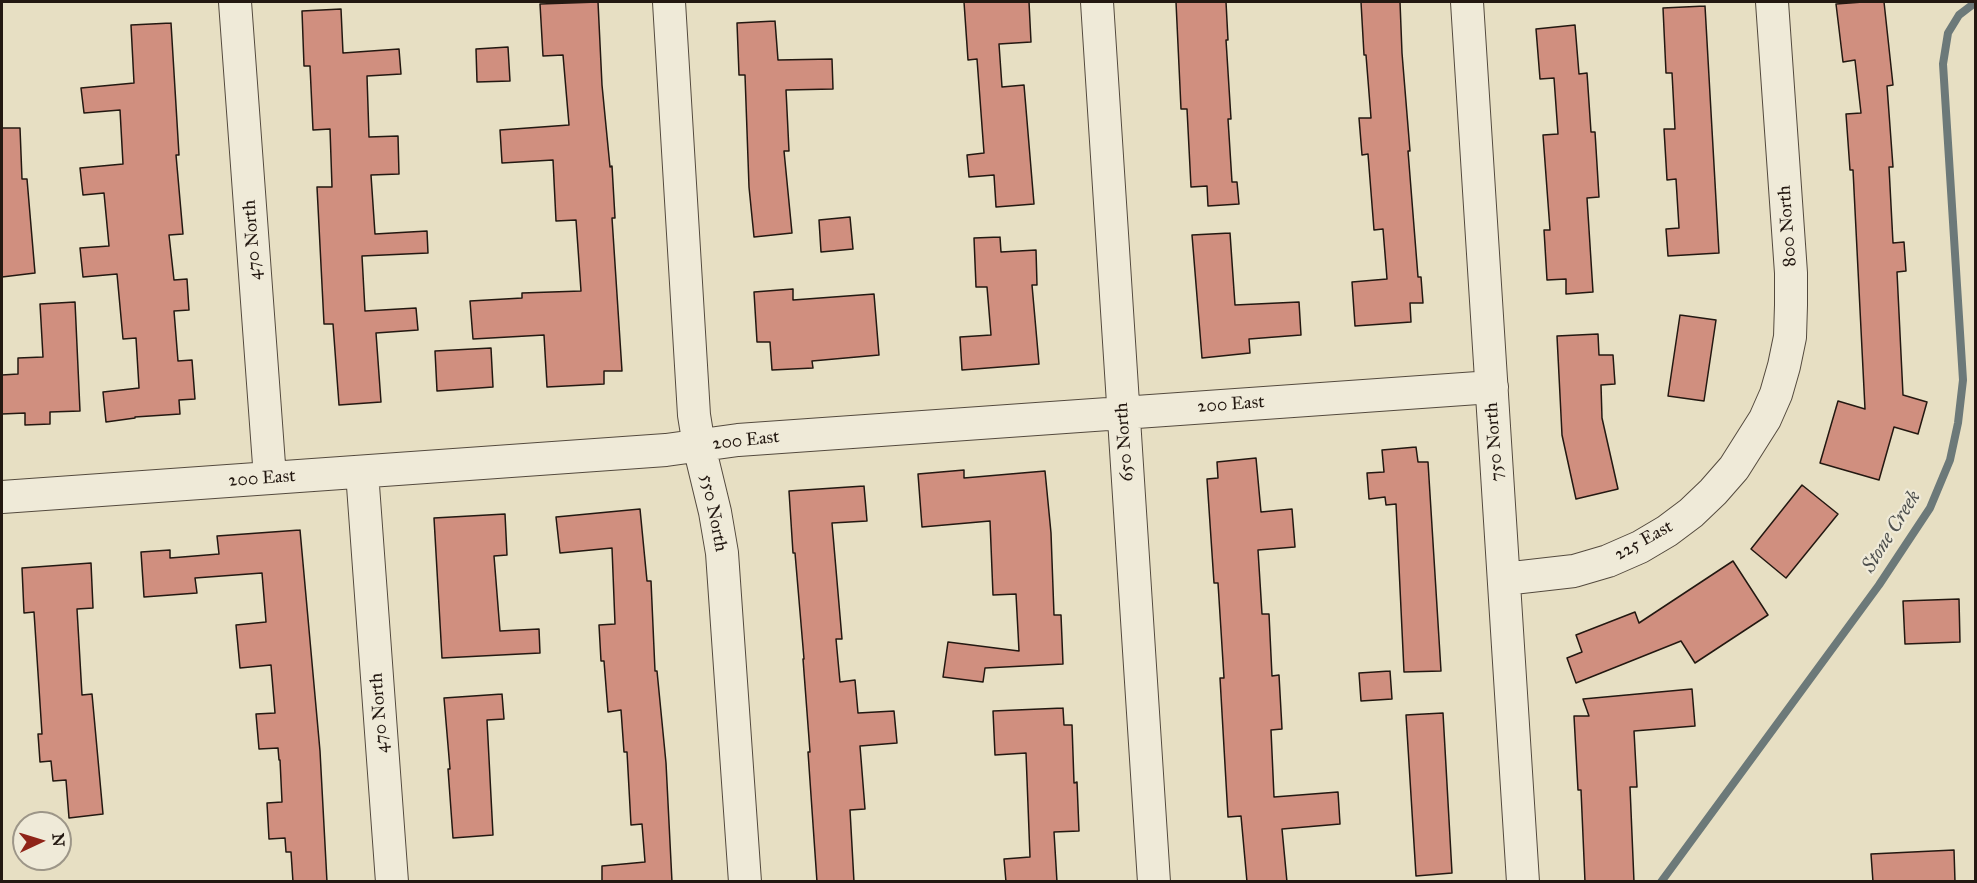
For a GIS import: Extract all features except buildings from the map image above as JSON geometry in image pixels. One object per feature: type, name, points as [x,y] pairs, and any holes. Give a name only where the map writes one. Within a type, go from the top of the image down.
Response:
[{"type":"street","name":"470 North","points":[[235,2],[270,478]]},
{"type":"street","name":"550 North","points":[[669,2],[694,415],[722,553],[745,882]]},
{"type":"street","name":"650 North","points":[[1097,2],[1154,882]]},
{"type":"street","name":"750 North","points":[[1467,2],[1523,882]]},
{"type":"street","name":"800 North","points":[[1751,444],[1776,394],[1790,337],[1791,273],[1772,2]]},
{"type":"street","name":"200 East","points":[[2,497],[666,450],[738,440],[1492,387]]},
{"type":"street","name":"225 East","points":[[1504,579],[1574,571],[1608,561],[1640,547],[1691,513],[1734,468],[1751,444]]},
{"type":"street","name":"470 North","points":[[362,472],[392,882]]},
{"type":"waterway","name":"Stone Creek","points":[[1661,882],[1879,585],[1930,508],[1950,460],[1958,423],[1963,380],[1943,64],[1948,33],[1959,15],[1976,2]]}]
